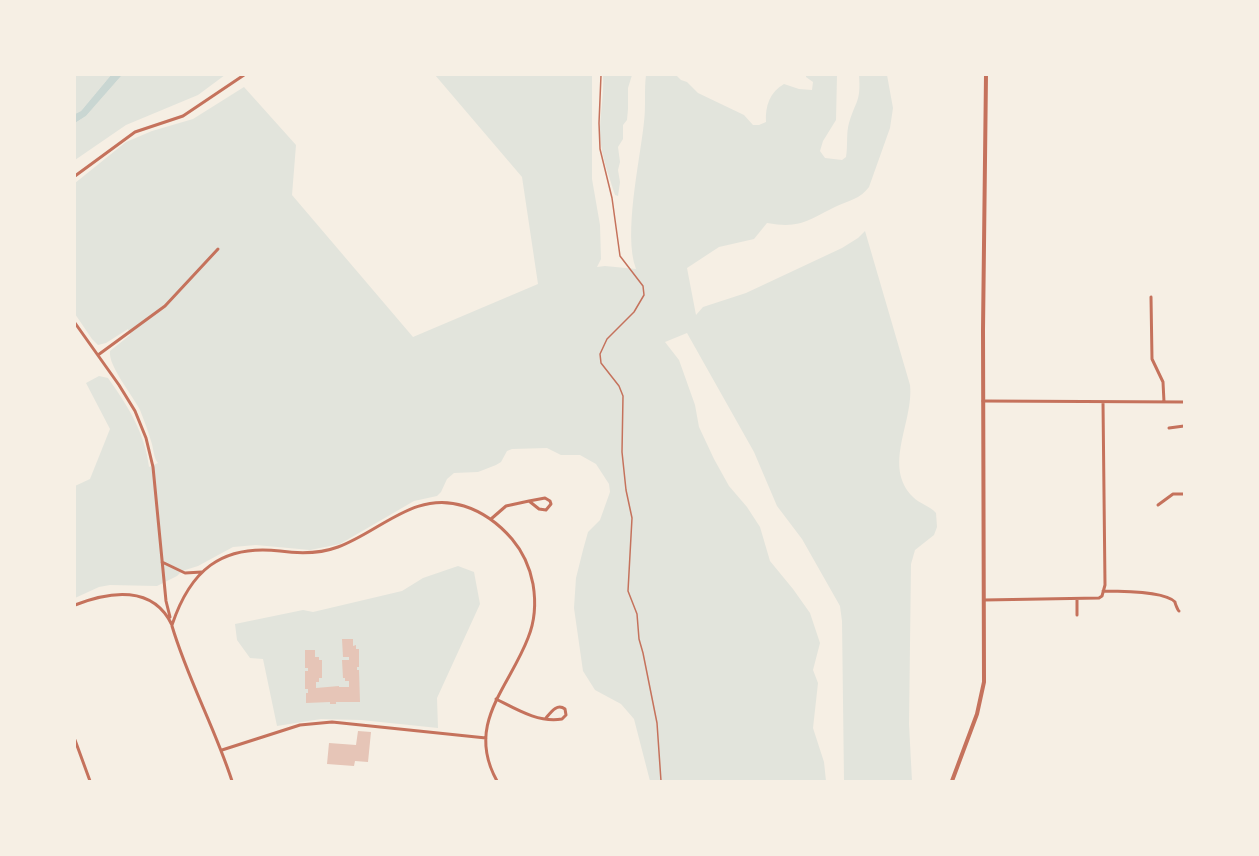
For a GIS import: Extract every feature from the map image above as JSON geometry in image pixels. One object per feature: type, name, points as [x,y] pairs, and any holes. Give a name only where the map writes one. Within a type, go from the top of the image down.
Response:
[{"type":"street","points":[[75,176],[135,132],[183,116],[244,75]]},
{"type":"street","points":[[952,781],[977,714],[983,691],[986,75]]},
{"type":"street","points":[[98,355],[165,306],[218,249]]},
{"type":"street","points":[[1151,297],[1152,359],[1163,382],[1164,402]]},
{"type":"street","points":[[75,323],[135,411],[146,438],[153,467],[165,601],[192,683],[222,750],[232,781]]},
{"type":"street","points":[[983,401],[1184,402]]},
{"type":"street","points":[[982,600],[1099,598],[1103,591],[1103,402]]},
{"type":"street","points":[[1169,428],[1184,426]]},
{"type":"street","points":[[1158,505],[1173,494],[1184,494]]},
{"type":"street","points":[[491,519],[506,506],[529,501],[545,498],[551,504],[548,509],[543,510],[529,501]]},
{"type":"street","points":[[172,625],[187,591],[202,572],[221,558],[256,549],[313,553],[337,547],[405,511],[430,503],[457,504],[475,510],[506,531],[525,558],[532,579],[535,601],[528,639],[495,699],[488,719],[486,738],[489,762],[498,781]]},
{"type":"street","points":[[162,562],[185,573],[202,572]]},
{"type":"street","points":[[1103,591],[1141,592],[1169,599],[1175,602],[1179,611]]},
{"type":"street","points":[[75,604],[112,594],[135,596],[159,606],[172,625]]},
{"type":"street","points":[[1077,599],[1077,615]]},
{"type":"street","points":[[495,699],[528,715],[546,718],[562,719],[566,715],[565,709],[561,706],[556,707],[546,718]]},
{"type":"street","points":[[222,750],[300,725],[332,722],[486,738]]},
{"type":"street","points":[[75,740],[90,781]]},
{"type":"lane","points":[[602,75],[600,149],[612,198],[620,256],[643,286],[644,295],[634,312],[608,339],[600,354],[601,363],[619,386],[623,396],[622,452],[632,518],[628,591],[637,614],[639,639],[657,723],[661,781]]},
{"type":"shaded area","points":[[75,75],[111,75],[81,111],[75,114]]},
{"type":"shaded area","points":[[111,75],[122,75],[86,116],[75,123],[75,114],[81,111]]},
{"type":"shaded area","points":[[122,75],[225,75],[198,95],[126,125],[75,160],[75,123],[86,116]]},
{"type":"shaded area","points":[[435,75],[592,75],[592,179],[600,225],[601,259],[597,267],[636,269],[632,254],[632,217],[644,122],[646,75],[676,75],[698,93],[744,115],[753,125],[759,125],[766,122],[766,110],[772,95],[779,87],[784,84],[812,90],[813,82],[806,75],[837,75],[836,120],[823,141],[820,151],[825,158],[842,160],[846,157],[848,127],[859,96],[859,75],[887,75],[893,108],[890,128],[866,191],[855,199],[804,222],[788,225],[767,223],[754,239],[719,247],[687,268],[696,315],[703,307],[746,293],[842,248],[865,231],[910,385],[908,414],[899,458],[900,472],[904,485],[913,497],[936,513],[937,527],[934,535],[915,550],[911,564],[909,724],[912,781],[844,781],[840,606],[802,539],[777,506],[754,452],[687,333],[665,342],[679,360],[695,405],[699,427],[729,486],[760,527],[770,561],[810,613],[820,643],[813,670],[818,683],[813,728],[824,762],[826,781],[650,781],[634,719],[621,704],[595,690],[583,671],[574,608],[576,578],[588,532],[600,520],[610,492],[609,484],[596,464],[580,455],[561,455],[547,448],[512,449],[507,451],[501,462],[496,465],[478,472],[454,473],[447,479],[437,496],[414,501],[340,544],[310,550],[256,545],[233,547],[198,566],[182,571],[157,586],[110,585],[99,587],[75,598],[75,486],[90,479],[110,429],[86,383],[99,376],[108,378],[140,431],[149,467],[158,463],[140,410],[110,357],[110,351],[130,335],[128,329],[106,343],[98,345],[75,314],[75,183],[126,142],[152,131],[193,119],[244,87],[296,145],[292,195],[413,337],[538,284],[522,177]]},
{"type":"shaded area","points":[[603,75],[632,75],[628,88],[627,120],[623,125],[623,139],[618,147],[620,182],[618,196],[615,195],[601,144]]},
{"type":"shaded area","points":[[458,566],[474,572],[480,604],[437,698],[438,728],[361,720],[321,719],[277,726],[263,659],[250,658],[237,640],[235,624],[303,610],[313,612],[402,591],[423,578]]},
{"type":"building","points":[[342,639],[353,639],[353,646],[356,645],[356,649],[359,649],[357,670],[359,670],[360,702],[306,703],[308,689],[305,689],[305,671],[308,671],[308,668],[305,668],[305,650],[315,650],[315,657],[322,660],[322,678],[316,682],[316,688],[349,687],[349,681],[343,678],[342,660],[349,660],[349,657],[343,657]]},
{"type":"building","points":[[358,731],[371,732],[368,762],[355,761],[354,766],[327,764],[329,743],[356,745]]}]
